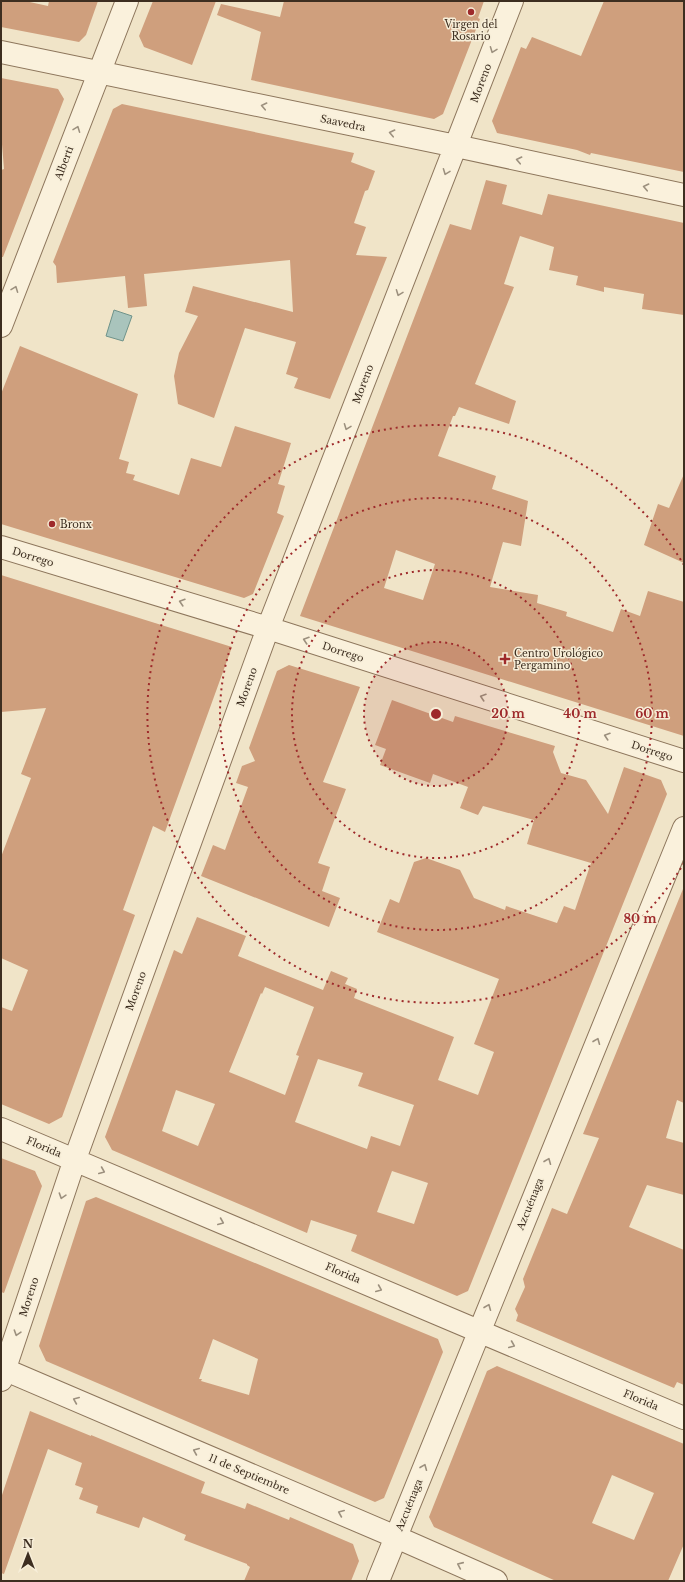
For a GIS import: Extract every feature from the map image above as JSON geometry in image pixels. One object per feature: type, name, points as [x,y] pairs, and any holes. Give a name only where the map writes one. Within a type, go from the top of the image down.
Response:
[{"type":"street","name":"Alberti","points":[[1,326],[127,1]]},
{"type":"street","name":"Moreno","points":[[2,1373],[75,1159],[268,628],[512,1]]},
{"type":"street","name":"Saavedra","points":[[1,52],[456,146],[684,195]]},
{"type":"street","name":"Dorrego","points":[[1,547],[268,628],[684,761]]},
{"type":"street","name":"Azcuénaga","points":[[378,1581],[684,828]]},
{"type":"street","name":"Florida","points":[[1,1129],[75,1159],[684,1418]]},
{"type":"street","name":"11 de Septiembre","points":[[2,1373],[396,1537],[496,1581]]},
{"type":"water","points":[[114,310],[132,316],[123,341],[106,336]]},
{"type":"building","points":[[1,1],[25,1],[48,6],[49,1],[98,1],[86,35],[79,42],[1,27]]},
{"type":"building","points":[[153,1],[216,1],[192,65],[144,47],[139,36]]},
{"type":"building","points":[[284,1],[484,1],[478,18],[480,19],[443,114],[434,119],[251,80],[261,32],[217,15],[221,4],[280,17]]},
{"type":"building","points":[[604,1],[684,1],[684,172],[591,153],[590,155],[577,150],[497,133],[492,121],[521,47],[526,49],[532,37],[581,56]]},
{"type":"building","points":[[1,78],[58,89],[64,99],[3,257],[1,257],[1,170],[4,169],[1,132]]},
{"type":"building","points":[[122,104],[354,153],[351,162],[375,171],[368,190],[365,191],[354,223],[366,227],[356,255],[387,257],[330,399],[294,388],[298,378],[286,374],[296,342],[245,328],[214,418],[178,404],[174,376],[179,353],[198,316],[185,312],[193,286],[293,312],[290,260],[144,274],[147,306],[128,308],[125,276],[57,283],[56,266],[53,262],[113,109]]},
{"type":"building","points":[[486,180],[507,185],[502,204],[542,215],[548,194],[684,223],[684,315],[642,309],[644,294],[604,287],[604,292],[576,285],[578,276],[549,270],[554,247],[520,236],[504,284],[514,287],[475,384],[516,401],[509,424],[459,407],[455,416],[453,416],[438,456],[496,476],[492,489],[528,501],[521,546],[503,542],[490,587],[538,595],[537,603],[567,612],[566,616],[613,632],[621,609],[640,616],[648,591],[684,602],[684,736],[300,616],[450,224],[471,230]],"holes":[[[396,550],[435,564],[423,600],[384,588]]]},
{"type":"building","points":[[20,346],[138,394],[119,459],[129,462],[126,473],[135,475],[133,480],[179,495],[191,458],[221,467],[235,426],[291,443],[278,484],[285,486],[277,513],[284,516],[253,594],[244,598],[1,524],[1,394]]},
{"type":"building","points":[[684,474],[684,563],[644,545],[658,504],[669,508]]},
{"type":"building","points":[[1,575],[232,647],[165,832],[153,826],[123,910],[135,915],[62,1117],[49,1124],[1,1104],[1,1007],[12,1011],[28,970],[1,958],[1,857],[31,778],[21,774],[46,708],[1,712]]},
{"type":"building","points":[[289,665],[360,687],[323,782],[346,789],[318,863],[330,867],[322,891],[340,898],[329,927],[201,876],[213,845],[225,850],[248,787],[236,783],[242,766],[255,761],[249,748],[277,671]]},
{"type":"building","points":[[392,700],[453,722],[455,716],[555,746],[553,752],[561,773],[586,780],[608,814],[624,767],[661,780],[667,794],[468,1291],[457,1296],[351,1251],[357,1235],[311,1220],[307,1233],[112,1150],[105,1137],[174,950],[182,954],[197,917],[246,936],[238,956],[323,990],[331,971],[348,978],[345,984],[357,989],[354,998],[454,1037],[438,1080],[478,1095],[494,1052],[474,1044],[499,979],[377,932],[390,899],[399,903],[414,862],[426,858],[460,870],[474,898],[505,910],[506,906],[557,923],[564,906],[575,910],[591,863],[527,844],[534,820],[483,806],[478,815],[460,808],[468,787],[433,774],[430,783],[380,765],[386,749],[375,745]],"holes":[[[265,987],[314,1007],[296,1055],[299,1056],[285,1095],[229,1072],[261,993],[262,994]],[[318,1059],[363,1073],[358,1086],[414,1105],[400,1146],[371,1136],[367,1149],[295,1122]],[[176,1090],[215,1104],[198,1146],[162,1131]],[[392,1171],[428,1183],[414,1224],[377,1212]]]},
{"type":"building","points":[[683,889],[684,1103],[677,1100],[666,1138],[684,1143],[684,1195],[647,1185],[629,1227],[684,1250],[684,1385],[677,1382],[674,1388],[516,1321],[518,1315],[515,1309],[525,1287],[523,1279],[552,1208],[567,1214],[599,1138],[583,1134]]},
{"type":"building","points":[[1,1158],[35,1171],[42,1186],[4,1293],[1,1292]]},
{"type":"building","points":[[96,1197],[438,1339],[443,1352],[384,1498],[375,1502],[46,1361],[39,1346],[86,1201]],"holes":[[[213,1339],[258,1359],[249,1395],[201,1381],[202,1379],[199,1379]]]},
{"type":"building","points":[[497,1366],[684,1444],[684,1544],[668,1581],[556,1581],[434,1527],[429,1517],[487,1371]],"holes":[[[612,1475],[654,1493],[634,1540],[592,1523]]]},
{"type":"building","points":[[30,1411],[205,1482],[201,1493],[245,1509],[247,1503],[289,1520],[290,1517],[353,1544],[359,1561],[351,1581],[244,1581],[250,1567],[247,1564],[184,1540],[186,1535],[143,1517],[139,1528],[96,1513],[98,1506],[79,1499],[83,1488],[75,1485],[82,1463],[48,1449],[4,1574],[1,1573],[1,1498]]},
{"type":"place","name":"Virgen del Rosario","points":[[471,12]]},
{"type":"place","name":"Bronx","points":[[52,524]]},
{"type":"place","name":"Centro Urológico Pergamino","points":[[505,659]]}]
